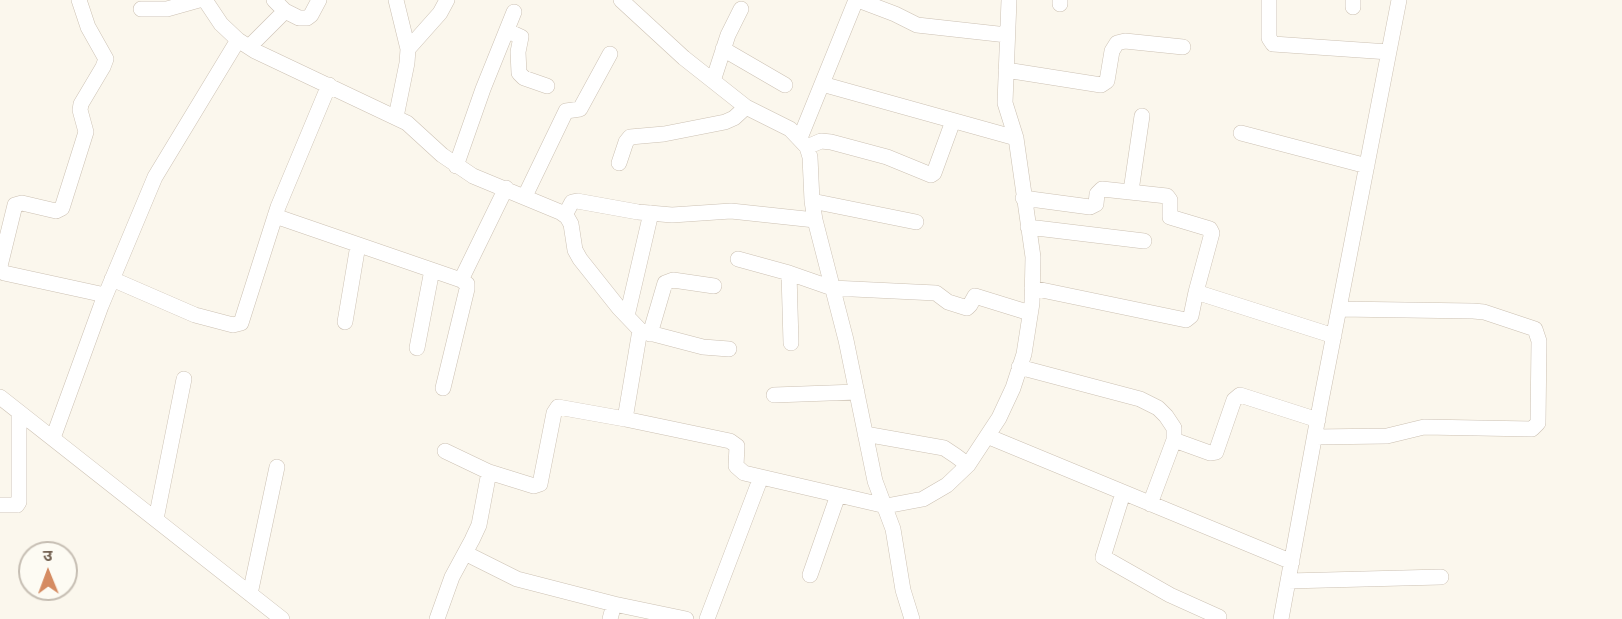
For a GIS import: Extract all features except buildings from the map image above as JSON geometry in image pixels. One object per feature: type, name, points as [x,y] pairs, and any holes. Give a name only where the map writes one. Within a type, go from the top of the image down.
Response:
[{"type":"street","points":[[79,0],[88,27],[106,59],[81,104],[80,110],[86,132],[62,208],[56,211],[22,203],[15,205],[0,267],[4,273],[105,295]]},
{"type":"street","points":[[141,9],[167,9],[199,0]]},
{"type":"street","points":[[205,0],[221,24],[244,44],[407,123],[456,166],[473,176],[525,196],[565,215],[571,224],[573,240],[580,259],[627,316],[645,332],[703,347],[729,349]]},
{"type":"street","points":[[274,0],[285,11],[299,18],[307,18],[311,15],[319,0]]},
{"type":"street","points":[[396,0],[408,49],[396,117]]},
{"type":"street","points":[[408,49],[440,13],[447,0]]},
{"type":"street","points":[[621,0],[684,58],[713,81],[746,106],[790,129],[804,142],[810,157],[815,220],[857,392],[875,481],[893,529],[903,590],[912,619]]},
{"type":"street","points":[[804,142],[822,84],[857,0],[917,25],[1007,35]]},
{"type":"street","points":[[445,451],[489,472],[534,486],[540,484],[554,413],[558,407],[730,441],[737,446],[736,466],[739,470],[886,506],[922,498],[947,485],[968,465],[999,418],[1019,367],[1030,313],[1033,257],[1016,138],[1005,103],[1009,0]]},
{"type":"street","points":[[1269,0],[1269,38],[1272,44],[1389,52]]},
{"type":"street","points":[[1281,619],[1399,0]]},
{"type":"street","points":[[713,81],[732,25],[741,9]]},
{"type":"street","points":[[53,438],[105,295],[155,177],[244,44],[285,11]]},
{"type":"street","points":[[456,166],[483,89],[514,12]]},
{"type":"street","points":[[508,31],[521,37],[518,52],[519,73],[524,78],[547,86]]},
{"type":"street","points":[[1006,70],[1101,85],[1107,81],[1112,51],[1117,43],[1125,41],[1183,47]]},
{"type":"street","points":[[723,49],[785,85]]},
{"type":"street","points":[[525,196],[566,111],[580,109],[610,54]]},
{"type":"street","points":[[822,84],[1016,138]]},
{"type":"street","points":[[112,279],[195,315],[238,325],[243,319],[275,216],[328,85]]},
{"type":"street","points":[[619,163],[630,137],[664,134],[725,122],[734,118],[746,106]]},
{"type":"street","points":[[1131,192],[1142,116]]},
{"type":"street","points":[[804,142],[821,141],[839,144],[887,157],[931,175],[953,121]]},
{"type":"street","points":[[1241,133],[1367,166]]},
{"type":"street","points":[[461,280],[506,188]]},
{"type":"street","points":[[1023,198],[1090,207],[1096,204],[1097,194],[1102,189],[1167,196],[1170,200],[1170,217],[1212,230],[1191,316],[1186,320],[1032,288]]},
{"type":"street","points":[[565,215],[574,201],[672,215],[731,212],[815,220]]},
{"type":"street","points":[[812,201],[916,222]]},
{"type":"street","points":[[627,316],[651,213]]},
{"type":"street","points":[[275,216],[467,284],[443,388]]},
{"type":"street","points":[[1028,227],[1144,241]]},
{"type":"street","points":[[345,322],[358,245]]},
{"type":"street","points":[[738,259],[832,288],[936,293],[948,302],[967,308],[975,296],[1030,313]]},
{"type":"street","points":[[417,348],[432,270]]},
{"type":"street","points":[[789,273],[791,342]]},
{"type":"street","points":[[625,419],[645,332],[665,283],[673,280],[714,286]]},
{"type":"street","points":[[1196,292],[1334,336]]},
{"type":"street","points":[[1314,437],[1387,436],[1424,427],[1532,429],[1538,423],[1539,341],[1535,329],[1473,310],[1339,309]]},
{"type":"street","points":[[1019,367],[1140,399],[1166,416],[1174,428],[1174,440],[1150,504]]},
{"type":"street","points":[[156,519],[184,379]]},
{"type":"street","points":[[774,395],[857,392]]},
{"type":"street","points":[[1174,440],[1210,453],[1216,452],[1234,400],[1240,395],[1318,420]]},
{"type":"street","points":[[0,397],[282,619]]},
{"type":"street","points":[[0,505],[17,505],[19,502],[20,412]]},
{"type":"street","points":[[865,434],[944,448],[968,465]]},
{"type":"street","points":[[987,436],[1292,562]]},
{"type":"street","points":[[250,594],[277,467]]},
{"type":"street","points":[[437,619],[452,577],[478,525],[489,472]]},
{"type":"street","points":[[707,619],[761,477]]},
{"type":"street","points":[[1123,493],[1103,557],[1170,596],[1219,617]]},
{"type":"street","points":[[810,575],[838,495]]},
{"type":"street","points":[[465,553],[517,579],[612,611],[686,619]]},
{"type":"street","points":[[1288,581],[1441,577]]}]
